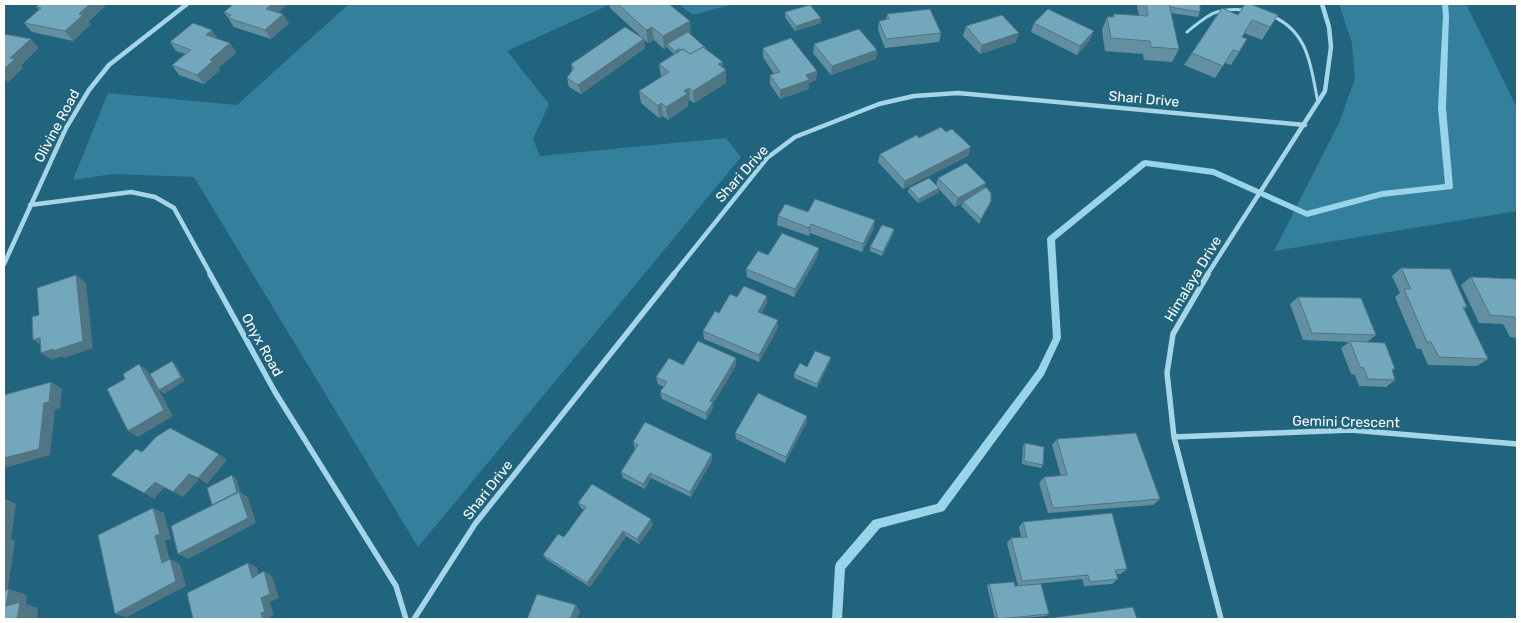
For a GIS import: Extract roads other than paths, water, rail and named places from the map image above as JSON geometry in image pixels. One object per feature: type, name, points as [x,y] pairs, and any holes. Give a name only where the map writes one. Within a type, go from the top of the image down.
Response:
[{"type":"street","name":"Olivine Road","points":[[4,264],[66,128],[89,90],[110,65],[187,4]]},
{"type":"street","name":"Himalaya Drive","points":[[1221,619],[1174,437],[1168,373],[1173,334],[1194,295],[1305,125],[1325,91],[1332,54],[1328,20],[1322,4]]},
{"type":"street","name":"Shari Drive","points":[[414,619],[475,524],[493,501],[749,179],[767,158],[794,138],[878,104],[914,96],[958,93],[1305,125]]},
{"type":"street","name":"Onyx Road","points":[[30,205],[131,192],[155,197],[174,208],[275,392],[396,586],[406,619]]},
{"type":"street","name":"Gemini Crescent","points":[[1174,437],[1351,430],[1517,444]]},
{"type":"lane","points":[[1187,32],[1213,11],[1229,8],[1252,11]]},
{"type":"lane","points":[[1270,15],[1292,26],[1301,39],[1307,54],[1318,103]]},
{"type":"waterway","points":[[837,619],[840,567],[877,524],[940,508],[1041,372],[1057,338],[1051,239],[1145,163],[1214,172],[1307,214],[1382,194],[1449,187],[1442,108],[1445,4]]}]
